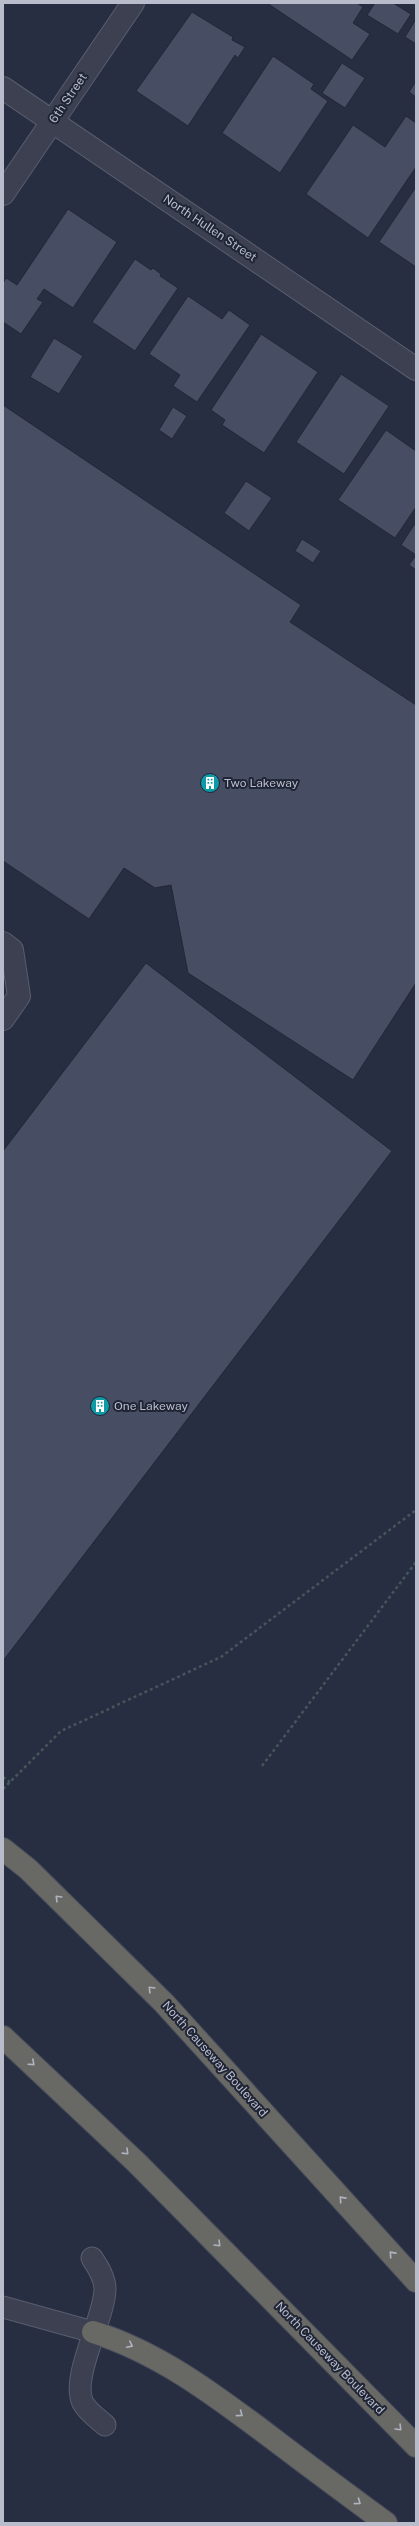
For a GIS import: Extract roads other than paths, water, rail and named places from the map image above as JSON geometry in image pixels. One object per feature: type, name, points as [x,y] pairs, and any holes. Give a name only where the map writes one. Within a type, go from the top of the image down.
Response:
[{"type":"highway","name":"North Causeway Boulevard","points":[[3,1849],[28,1869],[164,2003],[416,2281]]},
{"type":"highway","name":"North Causeway Boulevard","points":[[3,2037],[137,2162],[416,2446]]},
{"type":"highway","points":[[93,2332],[122,2341],[165,2363],[218,2397],[386,2523]]},
{"type":"street","name":"6th Street","points":[[3,194],[133,3]]},
{"type":"street","name":"North Hullen Street","points":[[3,88],[416,369]]},
{"type":"street","points":[[3,1019],[19,996],[8,946]]},
{"type":"lane","points":[[92,2258],[100,2272],[105,2289],[81,2381],[82,2402],[90,2413],[105,2425]]},
{"type":"lane","points":[[3,2307],[93,2332]]},
{"type":"place","name":"Two Lakeway","points":[[210,783]]},
{"type":"place","name":"One Lakeway","points":[[100,1406]]}]
